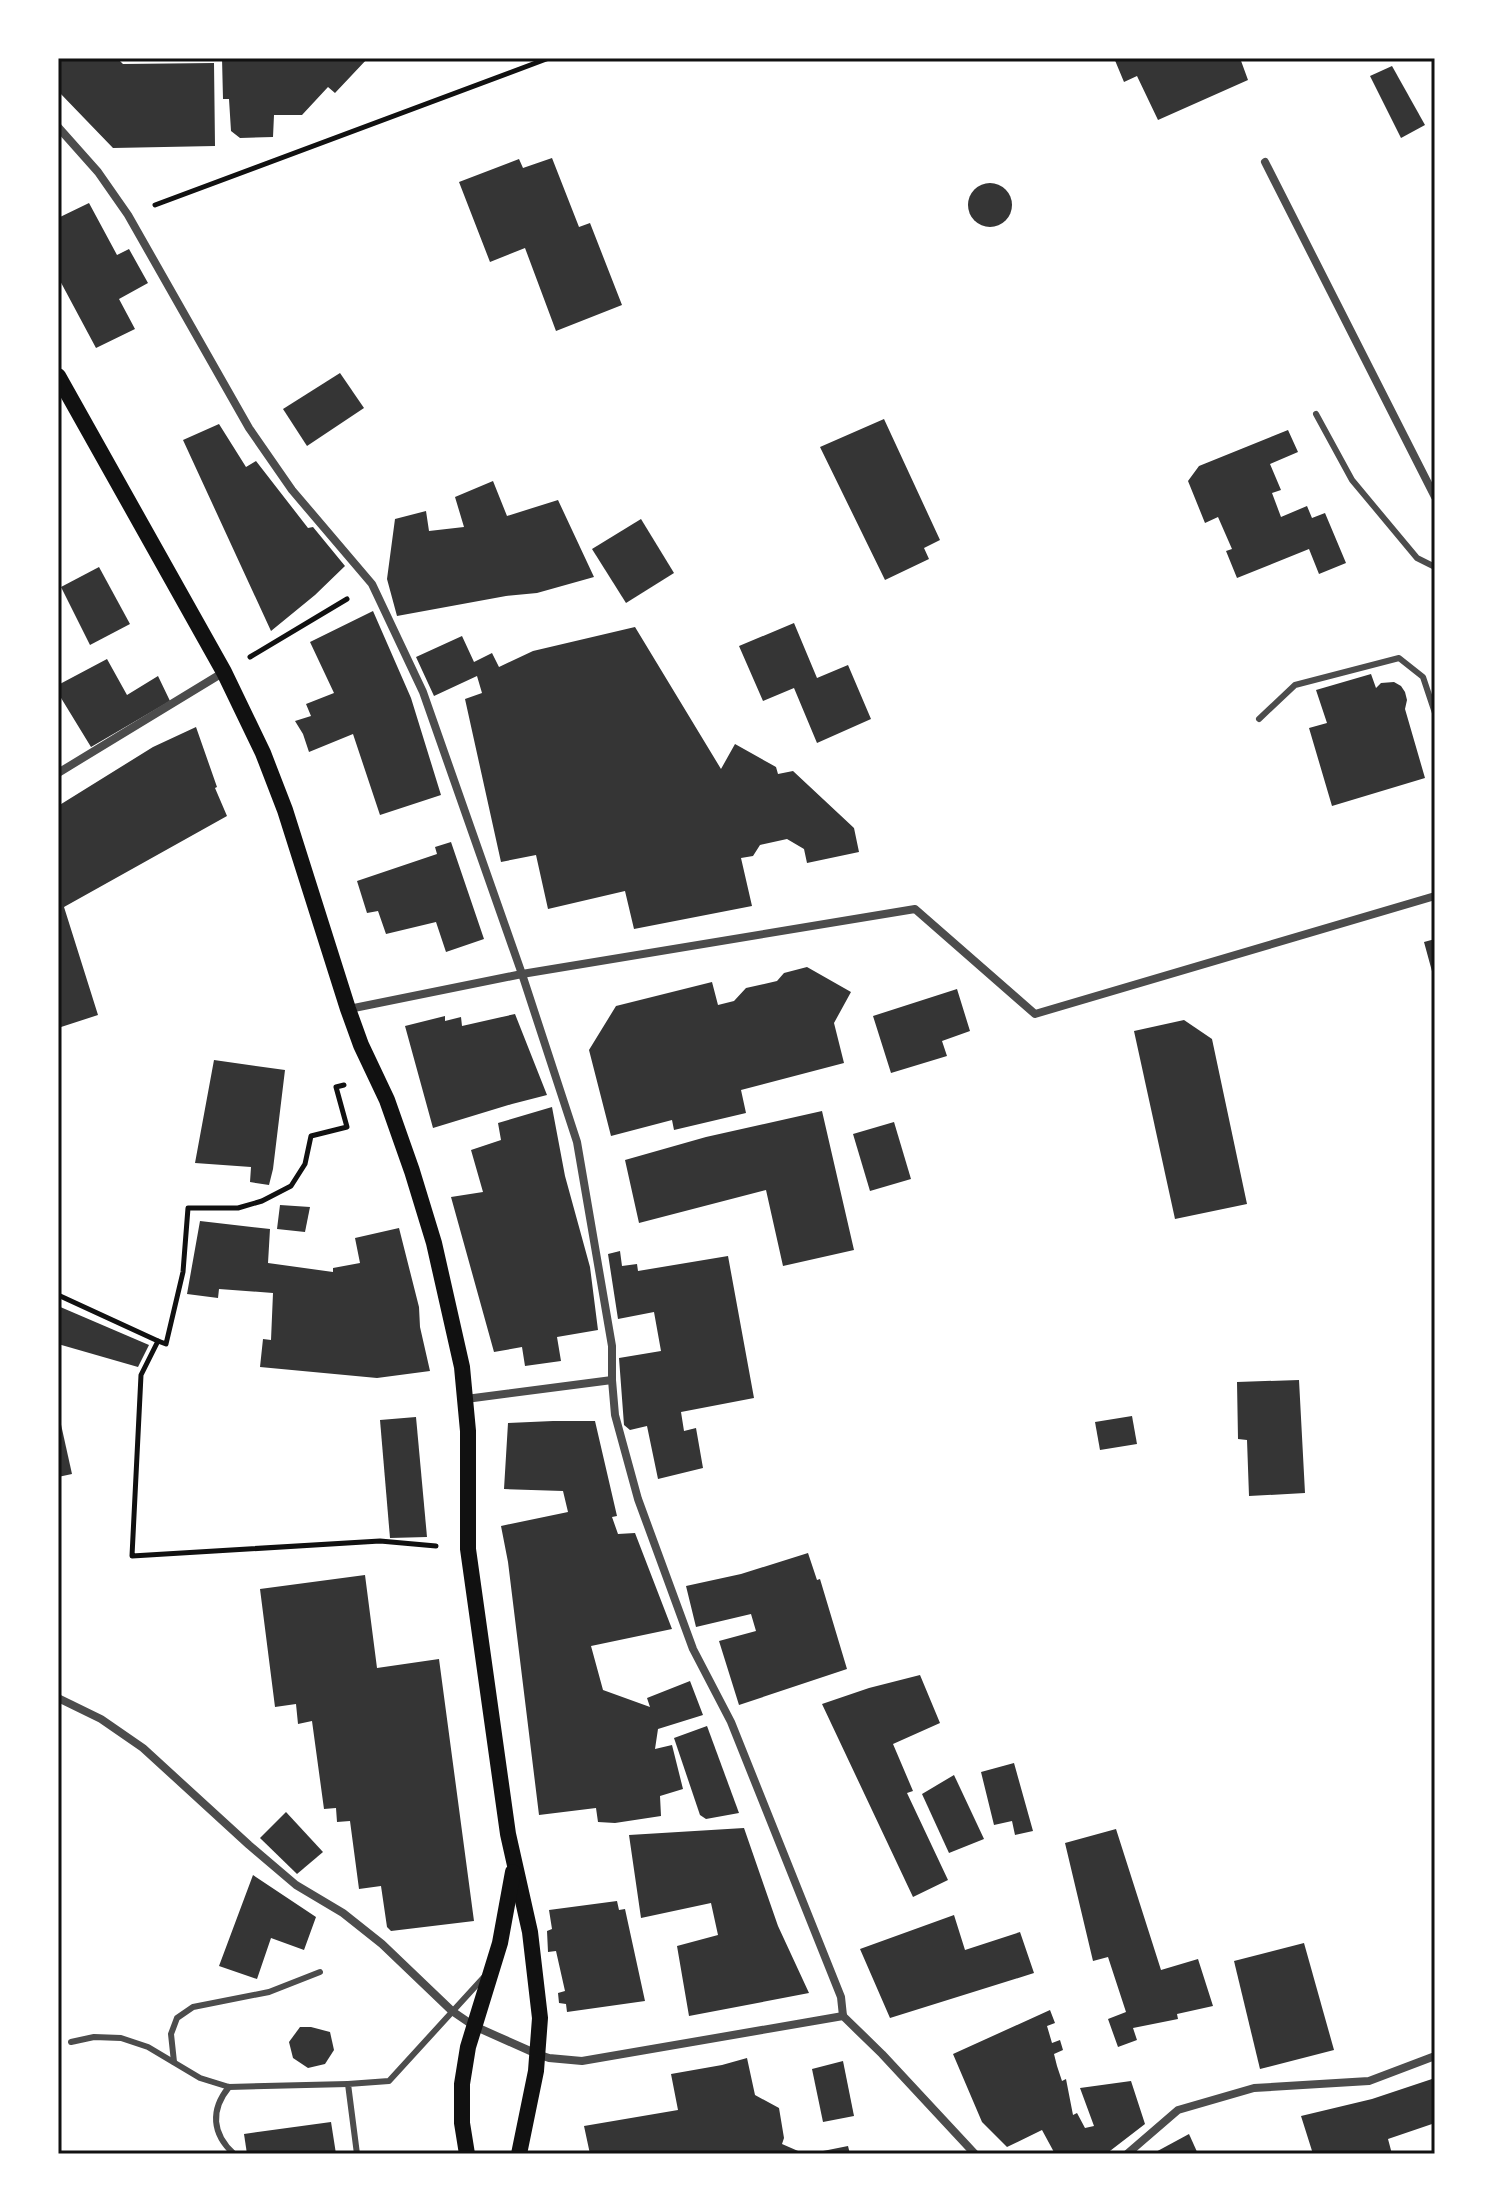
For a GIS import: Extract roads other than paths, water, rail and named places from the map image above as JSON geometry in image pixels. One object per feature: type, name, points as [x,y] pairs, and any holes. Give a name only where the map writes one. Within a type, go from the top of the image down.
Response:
[{"type":"main road","points":[[58,376],[224,672],[263,753],[285,810],[348,1009],[387,1100],[434,1243],[457,1340],[466,1399],[468,1549],[514,1866],[530,1932],[540,2018],[536,2071],[519,2154]]},
{"type":"main road","points":[[467,2154],[462,2123],[462,2084],[468,2047],[500,1943],[514,1866]]},
{"type":"street","points":[[58,127],[98,172],[128,215],[249,428],[292,490],[372,584],[423,692],[577,1142],[612,1346],[615,1415],[644,1514],[693,1649],[731,1722],[841,1997],[843,2016],[975,2154]]},
{"type":"street","points":[[1265,162],[1435,497]]},
{"type":"street","points":[[58,773],[224,672]]},
{"type":"street","points":[[348,1009],[522,974],[915,909],[1035,1014],[1435,896]]},
{"type":"street","points":[[466,1399],[612,1380]]},
{"type":"street","points":[[58,1698],[101,1719],[143,1748],[296,1885],[343,1913],[382,1944],[452,2011],[474,2026],[537,2054],[582,2061],[843,2016]]},
{"type":"street","points":[[1127,2154],[1178,2110],[1254,2088],[1369,2081],[1435,2056]]},
{"type":"lane","points":[[1316,414],[1352,480],[1417,558],[1435,567]]},
{"type":"lane","points":[[1259,719],[1295,685],[1399,658],[1423,677],[1435,713]]},
{"type":"lane","points":[[71,2042],[94,2037],[121,2038],[148,2047],[200,2078],[229,2087],[389,2081],[492,1969]]},
{"type":"lane","points":[[174,2062],[171,2034],[177,2018],[193,2007],[269,1992],[320,1972]]},
{"type":"lane","points":[[348,2084],[357,2154]]},
{"type":"lane","points":[[229,2087],[222,2096],[215,2119],[222,2143],[234,2154]]}]
